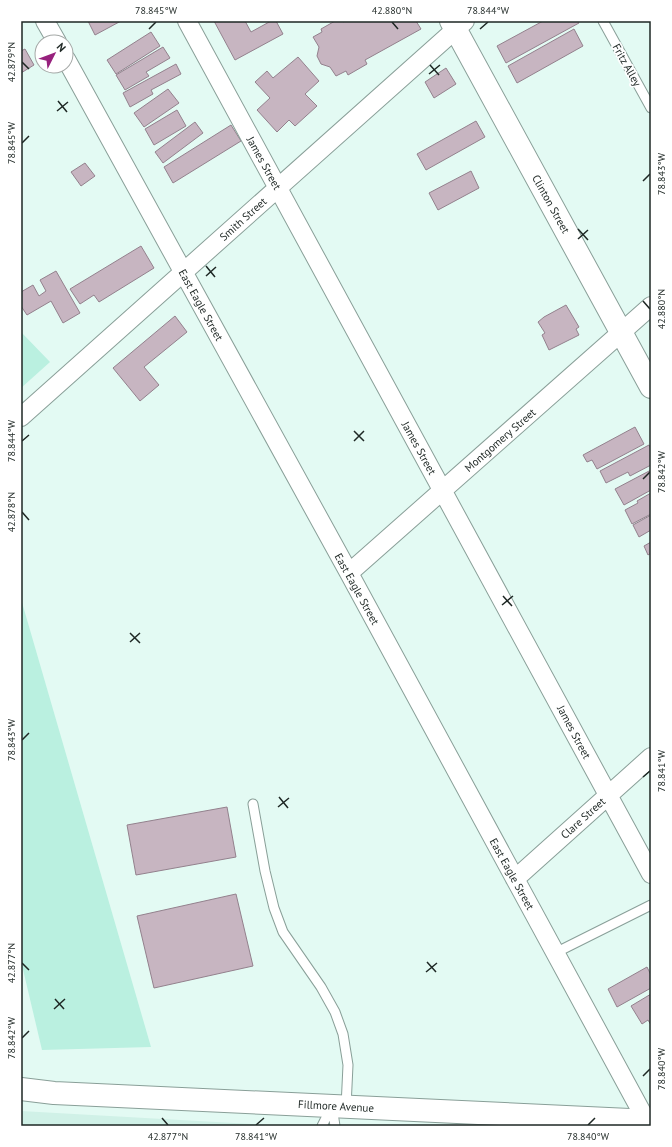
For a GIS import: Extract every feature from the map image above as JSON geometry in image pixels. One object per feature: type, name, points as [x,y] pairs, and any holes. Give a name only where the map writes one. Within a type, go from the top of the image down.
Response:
[{"type":"street","points":[[45,21],[52,34]]},
{"type":"street","name":"James Street","points":[[187,21],[651,874]]},
{"type":"street","name":"Smith Street","points":[[21,417],[278,188],[457,24]]},
{"type":"street","name":"Clinton Street","points":[[457,24],[651,386]]},
{"type":"street","name":"East Eagle Street","points":[[74,74],[349,574],[514,879],[648,1120]]},
{"type":"street","name":"Montgomery Street","points":[[349,574],[651,306]]},
{"type":"street","name":"Clare Street","points":[[514,879],[651,758]]},
{"type":"street","points":[[21,1077],[21,1089]]},
{"type":"street","name":"Fillmore Avenue","points":[[21,1089],[54,1093],[338,1113],[648,1120]]},
{"type":"lane","name":"Fritz Alley","points":[[602,21],[651,108]]},
{"type":"lane","points":[[253,804],[274,908],[283,932],[321,987],[335,1012],[343,1034],[348,1065],[338,1113],[322,1126]]},
{"type":"lane","points":[[555,953],[651,905]]},
{"type":"shaded area","points":[[21,332],[50,362],[21,388]]},
{"type":"shaded area","points":[[21,599],[151,1047],[42,1050],[21,961]]},
{"type":"shaded area","points":[[21,1111],[287,1126],[21,1126]]},
{"type":"building","points":[[88,21],[121,21],[95,35]]},
{"type":"building","points":[[214,21],[245,21],[251,32],[271,21],[276,21],[283,34],[235,60]]},
{"type":"building","points":[[335,21],[416,21],[421,29],[365,60],[367,64],[348,75],[346,71],[336,76],[330,67],[321,64],[317,56],[319,47],[313,37],[322,32],[321,29]]},
{"type":"building","points":[[543,21],[578,21],[579,23],[506,63],[497,46]]},
{"type":"building","points":[[574,29],[583,46],[517,83],[508,66]]},
{"type":"building","points":[[151,32],[160,46],[116,74],[107,60]]},
{"type":"building","points":[[163,47],[170,58],[146,72],[149,76],[125,90],[116,75]]},
{"type":"building","points":[[25,49],[34,65],[21,73],[21,51]]},
{"type":"building","points":[[298,57],[319,81],[305,94],[317,106],[295,126],[289,120],[277,132],[257,110],[270,98],[255,82],[267,71],[273,78]]},
{"type":"building","points":[[176,64],[181,74],[151,90],[153,94],[130,107],[123,93]]},
{"type":"building","points":[[446,68],[456,84],[434,98],[425,82]]},
{"type":"building","points":[[168,89],[179,103],[144,127],[134,113]]},
{"type":"building","points":[[177,110],[186,126],[154,145],[145,129]]},
{"type":"building","points":[[476,121],[485,137],[426,170],[417,154]]},
{"type":"building","points":[[195,122],[203,133],[163,163],[155,152]]},
{"type":"building","points":[[231,125],[241,141],[173,183],[164,167]]},
{"type":"building","points":[[85,163],[95,176],[81,186],[71,172]]},
{"type":"building","points":[[471,171],[479,188],[438,210],[429,193]]},
{"type":"building","points":[[141,246],[154,268],[99,302],[94,295],[80,304],[70,289]]},
{"type":"building","points":[[56,271],[80,313],[63,323],[51,301],[27,315],[21,306],[21,292],[33,285],[39,296],[46,291],[40,280]]},
{"type":"building","points":[[566,305],[579,327],[576,329],[579,335],[549,350],[542,335],[545,333],[538,322]]},
{"type":"building","points":[[175,316],[187,332],[144,367],[159,385],[140,401],[113,368]]},
{"type":"building","points":[[635,427],[644,444],[597,469],[592,460],[587,462],[583,455]]},
{"type":"building","points":[[649,445],[651,449],[651,465],[630,476],[628,472],[606,483],[600,471]]},
{"type":"building","points":[[651,470],[651,490],[624,505],[615,489]]},
{"type":"building","points":[[651,493],[651,514],[632,524],[625,510],[638,503],[637,501]]},
{"type":"building","points":[[651,515],[651,530],[639,537],[633,525]]},
{"type":"building","points":[[651,542],[651,553],[648,555],[644,546]]},
{"type":"building","points":[[227,807],[236,857],[136,875],[127,825]]},
{"type":"building","points":[[236,894],[253,966],[154,988],[137,916]]},
{"type":"building","points":[[647,967],[651,975],[651,988],[617,1007],[608,989]]},
{"type":"building","points":[[651,994],[651,1025],[648,1020],[642,1024],[631,1006]]}]
